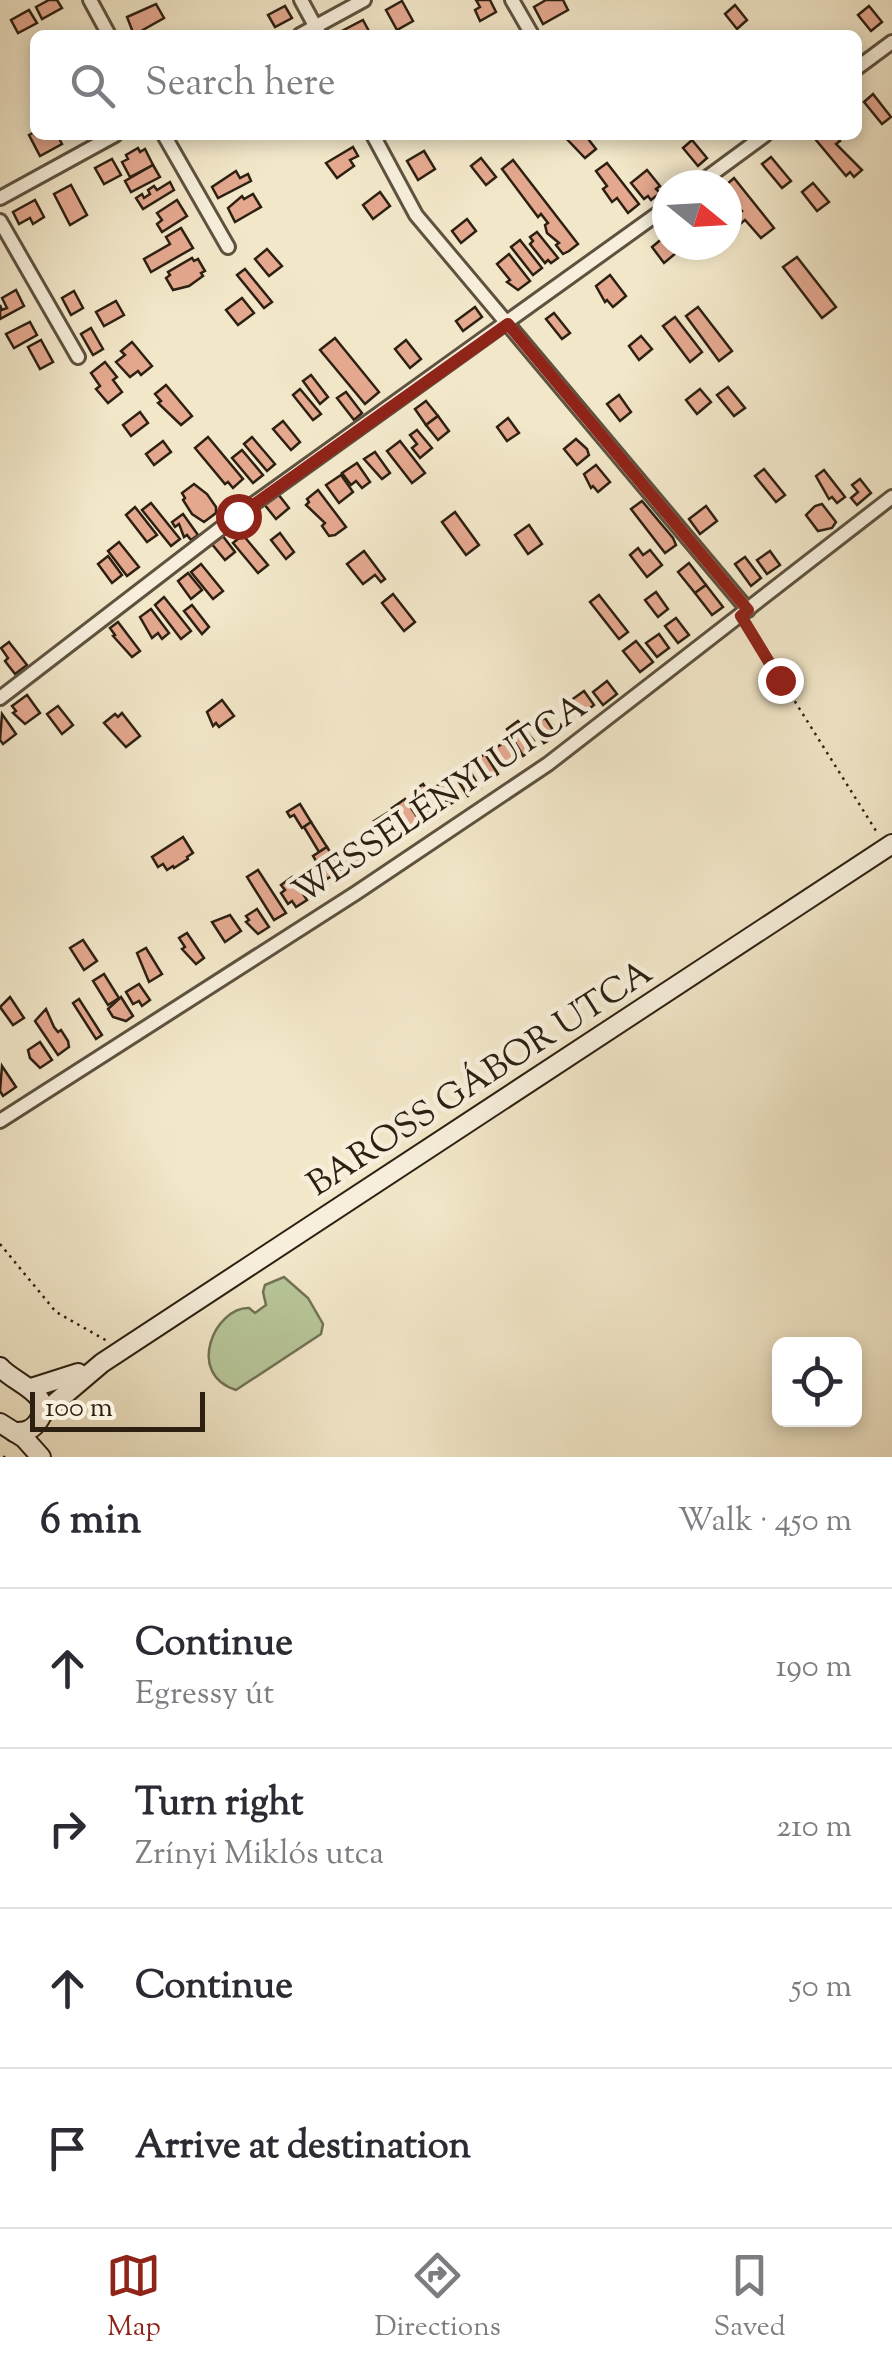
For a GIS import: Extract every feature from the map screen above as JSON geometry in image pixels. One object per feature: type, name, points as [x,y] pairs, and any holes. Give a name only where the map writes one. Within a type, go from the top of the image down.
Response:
[{"type":"street","points":[[90,0],[106,30]]},
{"type":"street","points":[[300,0],[317,30]]},
{"type":"street","points":[[319,30],[364,0]]},
{"type":"street","points":[[512,0],[529,30]]},
{"type":"street","points":[[862,64],[892,42]]},
{"type":"street","points":[[0,198],[107,140]]},
{"type":"street","points":[[167,140],[228,246]]},
{"type":"street","points":[[376,140],[416,215],[744,613]]},
{"type":"street","points":[[717,170],[758,140]]},
{"type":"street","points":[[0,698],[238,516],[652,218]]},
{"type":"street","points":[[0,221],[78,358]]},
{"type":"street","name":"WESSELÉNYI UTCA","points":[[0,1121],[548,764],[892,497]]},
{"type":"street","name":"BAROSS GÁBOR UTCA","points":[[0,1394],[10,1386],[62,1381],[125,1349],[889,846]]},
{"type":"street","name":"BAROSS GÁBOR UTCA","points":[[6,1430],[26,1431],[102,1363]]},
{"type":"street","points":[[0,1368],[39,1397],[52,1457]]},
{"type":"street","points":[[6,1430],[30,1443],[41,1457]]},
{"type":"path","points":[[744,613],[889,846]]},
{"type":"path","points":[[0,1244],[64,1320],[125,1349]]},
{"type":"path","points":[[3,1457],[10,1457]]},
{"type":"green space","points":[[284,1277],[308,1298],[323,1324],[321,1334],[236,1390],[221,1382],[212,1370],[209,1357],[216,1329],[237,1311],[249,1308],[255,1313],[266,1305],[265,1285]]},
{"type":"building","points":[[57,0],[62,8],[42,19],[36,7]]},
{"type":"building","points":[[476,0],[490,0],[496,12],[480,21]]},
{"type":"building","points":[[546,0],[563,0],[568,10],[543,24],[534,7]]},
{"type":"building","points":[[402,1],[413,21],[397,30],[386,10]]},
{"type":"building","points":[[156,4],[164,18],[143,30],[132,30],[127,17]]},
{"type":"building","points":[[735,5],[747,20],[737,29],[725,14]]},
{"type":"building","points":[[285,6],[292,18],[275,27],[268,15]]},
{"type":"building","points":[[869,6],[882,22],[871,31],[858,15]]},
{"type":"building","points":[[29,10],[37,23],[18,33],[11,20]]},
{"type":"building","points":[[363,20],[368,30],[344,30]]},
{"type":"building","points":[[873,94],[891,117],[882,124],[864,102]]},
{"type":"building","points":[[32,140],[60,140],[62,144],[40,156]]},
{"type":"building","points":[[568,140],[589,140],[596,149],[585,158]]},
{"type":"building","points":[[692,140],[707,158],[698,166],[683,148]]},
{"type":"building","points":[[816,140],[840,141],[836,144],[862,170],[854,177],[850,172],[846,176]]},
{"type":"building","points":[[353,147],[358,156],[350,160],[354,166],[337,178],[326,163]]},
{"type":"building","points":[[138,148],[140,152],[145,149],[153,165],[130,177],[122,162]]},
{"type":"building","points":[[424,151],[435,169],[418,180],[407,161]]},
{"type":"building","points":[[771,157],[791,181],[782,188],[762,164]]},
{"type":"building","points":[[481,158],[496,177],[486,185],[471,166]]},
{"type":"building","points":[[112,159],[121,175],[104,184],[95,168]]},
{"type":"building","points":[[513,160],[578,244],[569,251],[563,254],[556,245],[559,243],[547,233],[548,223],[541,214],[538,217],[502,169]]},
{"type":"building","points":[[607,163],[639,204],[628,213],[617,198],[612,202],[603,189],[607,186],[596,171]]},
{"type":"building","points":[[153,165],[160,177],[131,192],[125,181]]},
{"type":"building","points":[[647,170],[652,176],[652,199],[648,196],[644,199],[631,183]]},
{"type":"building","points":[[236,171],[240,178],[248,174],[251,181],[218,198],[212,187]]},
{"type":"building","points":[[170,182],[174,190],[143,209],[136,198],[142,194],[144,198],[154,186],[157,190]]},
{"type":"building","points":[[813,183],[829,202],[817,211],[802,192]]},
{"type":"building","points":[[71,185],[87,215],[70,225],[54,194]]},
{"type":"building","points":[[742,188],[774,228],[761,238],[745,220],[742,222]]},
{"type":"building","points":[[380,192],[390,206],[373,219],[363,205]]},
{"type":"building","points":[[253,194],[261,207],[235,222],[228,208],[242,196],[244,199]]},
{"type":"building","points":[[35,200],[44,217],[33,224],[30,218],[19,224],[13,212]]},
{"type":"building","points":[[177,200],[187,216],[162,232],[157,224],[162,220],[157,213]]},
{"type":"building","points":[[467,219],[476,231],[461,243],[452,231]]},
{"type":"building","points":[[181,228],[193,248],[151,272],[144,259],[170,244],[166,237]]},
{"type":"building","points":[[537,232],[558,258],[551,263],[545,263],[530,244],[530,237]]},
{"type":"building","points":[[520,240],[542,268],[533,275],[511,247]]},
{"type":"building","points":[[267,249],[282,266],[269,276],[255,259]]},
{"type":"building","points":[[509,254],[530,281],[518,290],[507,282],[510,280],[497,264]]},
{"type":"building","points":[[797,257],[836,307],[822,318],[783,267]]},
{"type":"building","points":[[192,258],[198,259],[205,271],[203,276],[189,286],[173,290],[166,278],[168,272]]},
{"type":"building","points":[[245,269],[272,302],[264,308],[237,275]]},
{"type":"building","points":[[610,275],[626,296],[613,307],[605,302],[596,286]]},
{"type":"building","points":[[16,290],[24,306],[0,319],[0,305],[2,310],[7,308],[2,298]]},
{"type":"building","points":[[74,291],[83,308],[71,315],[62,298]]},
{"type":"building","points":[[242,298],[254,313],[238,325],[226,310]]},
{"type":"building","points":[[116,301],[124,315],[104,326],[96,312]]},
{"type":"building","points":[[475,307],[482,317],[463,331],[456,321]]},
{"type":"building","points":[[698,307],[732,351],[719,361],[686,316]]},
{"type":"building","points":[[554,313],[570,333],[562,339],[546,319]]},
{"type":"building","points":[[675,317],[702,352],[690,362],[663,326]]},
{"type":"building","points":[[30,322],[37,335],[14,348],[6,334]]},
{"type":"building","points":[[91,328],[103,349],[93,355],[81,334]]},
{"type":"building","points":[[641,336],[652,349],[639,360],[629,346]]},
{"type":"building","points":[[335,338],[379,392],[365,404],[320,350]]},
{"type":"building","points":[[41,340],[53,362],[40,369],[28,347]]},
{"type":"building","points":[[406,340],[421,359],[410,368],[395,349]]},
{"type":"building","points":[[132,342],[152,366],[141,375],[138,371],[130,377],[116,362]]},
{"type":"building","points":[[105,362],[117,377],[113,380],[122,392],[108,403],[96,389],[100,386],[91,373]]},
{"type":"building","points":[[311,375],[328,397],[320,404],[303,381]]},
{"type":"building","points":[[166,385],[192,416],[181,425],[158,403],[161,401],[155,394]]},
{"type":"building","points":[[728,387],[745,408],[734,416],[717,395]]},
{"type":"building","points":[[300,389],[321,414],[313,420],[293,395]]},
{"type":"building","points":[[700,389],[711,402],[697,414],[686,400]]},
{"type":"building","points":[[346,392],[362,413],[354,420],[337,398]]},
{"type":"building","points":[[619,395],[631,412],[620,421],[607,404]]},
{"type":"building","points":[[426,401],[438,416],[426,425],[415,409]]},
{"type":"building","points":[[140,412],[148,423],[131,436],[123,425]]},
{"type":"building","points":[[438,416],[449,431],[438,440],[426,425]]},
{"type":"building","points":[[508,418],[519,433],[507,441],[497,427]]},
{"type":"building","points":[[283,421],[300,442],[291,450],[273,429]]},
{"type":"building","points":[[417,430],[432,448],[420,458],[412,448],[417,444],[410,435]]},
{"type":"building","points":[[208,437],[243,479],[233,488],[228,482],[225,484],[195,448]]},
{"type":"building","points":[[252,437],[275,464],[267,471],[244,444]]},
{"type":"building","points":[[576,439],[589,455],[577,465],[564,449]]},
{"type":"building","points":[[163,441],[171,452],[154,465],[146,454]]},
{"type":"building","points":[[400,441],[425,473],[412,483],[387,451]]},
{"type":"building","points":[[242,450],[263,475],[253,483],[232,458]]},
{"type":"building","points":[[375,452],[390,473],[382,479],[364,459]]},
{"type":"building","points":[[357,463],[370,482],[362,488],[356,481],[351,485],[342,473]]},
{"type":"building","points":[[596,465],[610,482],[598,492],[591,488],[584,474]]},
{"type":"building","points":[[764,469],[785,495],[776,502],[755,476]]},
{"type":"building","points":[[824,470],[845,497],[837,503],[832,497],[829,499],[816,476]]},
{"type":"building","points":[[341,475],[353,492],[339,503],[326,485]]},
{"type":"building","points":[[860,479],[871,493],[857,505],[851,498],[858,492],[852,485]]},
{"type":"building","points":[[194,484],[216,507],[216,513],[204,522],[192,514],[183,500],[182,493]]},
{"type":"building","points":[[318,490],[346,527],[335,535],[329,536],[322,526],[325,523],[306,505]]},
{"type":"building","points":[[278,494],[289,508],[276,519],[264,504]]},
{"type":"building","points":[[642,501],[673,538],[676,545],[665,553],[631,509]]},
{"type":"building","points":[[151,503],[180,539],[171,546],[142,510]]},
{"type":"building","points":[[822,504],[836,522],[832,528],[818,531],[806,515]]},
{"type":"building","points":[[706,506],[717,521],[700,534],[689,519]]},
{"type":"building","points":[[135,507],[157,535],[147,542],[126,515]]},
{"type":"building","points":[[455,512],[479,545],[466,555],[442,522]]},
{"type":"building","points":[[183,514],[198,535],[191,540],[187,535],[184,537],[179,524],[175,527],[172,522]]},
{"type":"building","points":[[529,525],[542,544],[528,554],[515,535]]},
{"type":"building","points":[[280,533],[294,552],[286,559],[271,540]]},
{"type":"building","points":[[222,535],[235,552],[225,560],[211,543]]},
{"type":"building","points":[[243,535],[268,565],[258,573],[233,543]]},
{"type":"building","points":[[119,542],[139,567],[127,576],[108,551]]},
{"type":"building","points":[[638,548],[643,555],[650,550],[662,565],[647,577],[630,555]]},
{"type":"building","points":[[364,551],[385,579],[381,582],[375,575],[363,584],[347,564]]},
{"type":"building","points":[[770,551],[780,565],[767,574],[757,560]]},
{"type":"building","points":[[108,556],[122,575],[112,583],[98,564]]},
{"type":"building","points":[[745,557],[761,578],[751,586],[735,564]]},
{"type":"building","points":[[689,563],[706,585],[695,593],[678,572]]},
{"type":"building","points":[[201,564],[223,591],[213,599],[191,572]]},
{"type":"building","points":[[188,573],[202,590],[191,599],[178,581]]},
{"type":"building","points":[[706,585],[723,607],[712,615],[695,593]]},
{"type":"building","points":[[656,592],[668,609],[658,617],[645,600]]},
{"type":"building","points":[[393,594],[415,622],[404,631],[382,603]]},
{"type":"building","points":[[599,595],[628,632],[619,639],[590,602]]},
{"type":"building","points":[[164,597],[191,631],[181,639],[155,605]]},
{"type":"building","points":[[192,605],[209,627],[202,634],[184,611]]},
{"type":"building","points":[[151,609],[169,633],[162,639],[158,633],[152,638],[140,617]]},
{"type":"building","points":[[676,618],[689,635],[678,643],[665,626]]},
{"type":"building","points":[[118,622],[140,651],[132,657],[113,636],[110,628]]},
{"type":"building","points":[[659,634],[669,648],[657,657],[646,643]]},
{"type":"building","points":[[636,641],[653,662],[640,672],[623,651]]},
{"type":"building","points":[[9,642],[27,665],[15,674],[1,648]]},
{"type":"building","points":[[607,681],[617,694],[603,705],[593,692]]},
{"type":"building","points":[[584,691],[594,705],[581,715],[570,701]]},
{"type":"building","points":[[27,695],[40,713],[25,724],[13,713],[16,711],[12,706]]},
{"type":"building","points":[[222,700],[234,716],[219,727],[216,723],[213,726],[207,712]]},
{"type":"building","points":[[58,706],[73,725],[62,734],[47,714]]},
{"type":"building","points":[[122,713],[140,736],[126,747],[104,723]]},
{"type":"building","points":[[2,714],[16,734],[3,744],[0,740]]},
{"type":"building","points":[[545,718],[557,736],[544,743],[533,725]]},
{"type":"building","points":[[518,721],[538,746],[523,756],[507,729]]},
{"type":"building","points":[[505,742],[517,760],[505,767],[494,749]]},
{"type":"building","points":[[485,754],[498,774],[488,781],[474,761]]},
{"type":"building","points":[[468,768],[480,788],[468,796],[455,776]]},
{"type":"building","points":[[448,780],[460,798],[449,805],[437,786]]},
{"type":"building","points":[[423,784],[438,806],[426,814],[412,792]]},
{"type":"building","points":[[405,799],[420,821],[407,830],[392,808]]},
{"type":"building","points":[[300,804],[311,822],[302,828],[294,815],[290,817],[287,812]]},
{"type":"building","points":[[387,813],[401,834],[389,842],[374,821]]},
{"type":"building","points":[[311,822],[327,847],[319,852],[304,827]]},
{"type":"building","points":[[183,837],[193,853],[188,859],[167,870],[163,864],[158,867],[152,857]]},
{"type":"building","points":[[327,847],[341,870],[327,879],[313,856]]},
{"type":"building","points":[[354,847],[363,860],[348,869],[340,857]]},
{"type":"building","points":[[258,870],[286,913],[274,920],[247,877]]},
{"type":"building","points":[[292,877],[307,900],[296,907],[292,901],[288,904],[281,893],[285,890],[281,885]]},
{"type":"building","points":[[257,909],[269,927],[258,934],[246,922],[246,916]]},
{"type":"building","points":[[230,915],[241,931],[225,942],[212,922]]},
{"type":"building","points":[[187,933],[204,958],[196,964],[182,949],[185,947],[179,938]]},
{"type":"building","points":[[83,940],[97,961],[84,970],[70,948]]},
{"type":"building","points":[[146,948],[162,974],[149,982],[137,953]]},
{"type":"building","points":[[104,974],[119,998],[108,1005],[93,981]]},
{"type":"building","points":[[139,984],[150,1000],[142,1006],[139,1001],[133,1004],[126,992]]},
{"type":"building","points":[[10,997],[24,1018],[13,1025],[0,1007]]},
{"type":"building","points":[[121,997],[133,1016],[126,1021],[113,1017],[108,1009]]},
{"type":"building","points":[[79,999],[102,1035],[96,1039],[73,1003]]},
{"type":"building","points":[[46,1009],[54,1027],[68,1041],[69,1047],[58,1055],[35,1021]]},
{"type":"building","points":[[40,1042],[52,1060],[40,1068],[28,1050]]},
{"type":"building","points":[[2,1066],[16,1087],[3,1096],[0,1091]]},
{"type":"route","points":[[238,516],[508,324],[748,610],[741,616],[780,680]]}]
